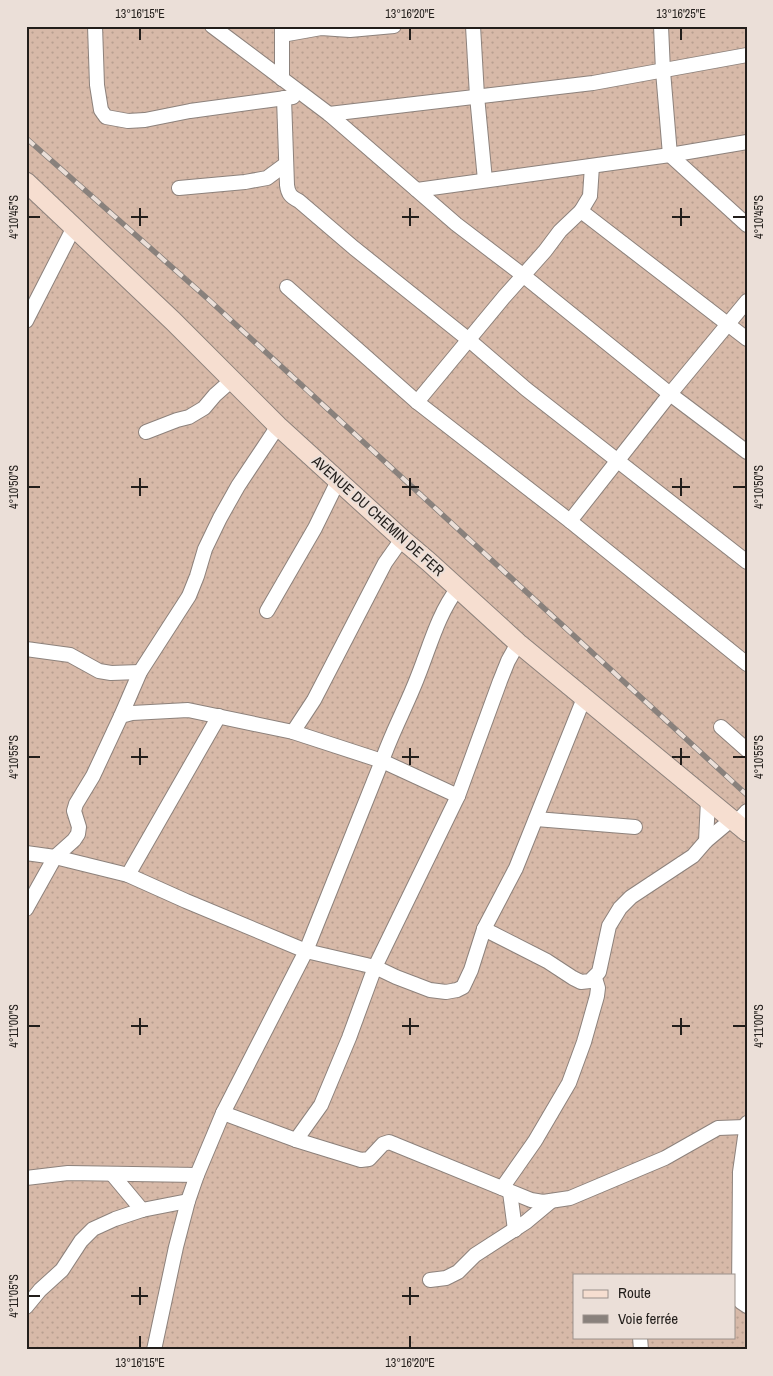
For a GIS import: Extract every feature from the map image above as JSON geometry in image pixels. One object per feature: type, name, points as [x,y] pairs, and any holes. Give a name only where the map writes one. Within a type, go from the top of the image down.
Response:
[{"type":"street","points":[[95,26],[97,85],[101,110],[106,117],[128,121],[145,120],[190,111],[303,95]]},
{"type":"street","points":[[212,26],[329,114],[456,224],[524,276],[670,394],[747,452]]},
{"type":"street","points":[[282,79],[282,30],[321,28],[350,30],[394,26]]},
{"type":"street","points":[[473,26],[485,180]]},
{"type":"street","points":[[661,26],[670,155],[747,225]]},
{"type":"street","points":[[329,114],[593,83],[747,56]]},
{"type":"street","points":[[284,98],[287,191],[290,196],[299,201],[354,248],[469,340],[526,389],[747,562]]},
{"type":"street","points":[[417,190],[670,155],[747,142]]},
{"type":"street","points":[[179,188],[267,178],[286,164]]},
{"type":"street","points":[[417,402],[504,296],[545,252],[560,231],[581,211],[590,196],[592,166]]},
{"type":"street","name":"AVENUE DU CHEMIN DE FER","points":[[26,182],[233,379],[278,426],[518,643],[708,800],[740,821]]},
{"type":"street","points":[[581,211],[747,338]]},
{"type":"street","points":[[26,321],[74,227]]},
{"type":"street","points":[[287,287],[417,402],[570,521],[747,664]]},
{"type":"street","points":[[570,521],[670,394],[747,301]]},
{"type":"street","points":[[146,432],[189,417],[204,408],[233,379]]},
{"type":"street","points":[[26,909],[56,857],[78,834],[79,828],[74,811],[76,804],[92,776],[140,672],[189,596],[205,549],[220,518],[238,486],[278,426]]},
{"type":"street","points":[[267,611],[315,528],[338,481]]},
{"type":"street","points":[[293,732],[314,700],[385,563],[402,539]]},
{"type":"street","points":[[154,1350],[188,1201],[197,1175],[223,1113],[306,951],[441,616],[450,598],[458,588]]},
{"type":"street","points":[[296,1140],[321,1105],[349,1038],[375,967],[458,796],[500,681],[518,643]]},
{"type":"street","points":[[26,649],[70,655],[99,671],[140,672]]},
{"type":"street","points":[[26,853],[56,857],[128,875],[186,902],[306,951],[375,967],[430,990],[446,992],[457,990],[463,987],[471,970],[484,929],[516,868],[584,698]]},
{"type":"street","points":[[121,716],[132,712],[176,710],[220,716],[293,732],[382,761],[458,796]]},
{"type":"street","points":[[128,875],[220,716]]},
{"type":"street","points":[[721,727],[747,750]]},
{"type":"street","points":[[706,841],[708,800]]},
{"type":"street","points":[[536,819],[635,827]]},
{"type":"street","points":[[484,929],[547,961],[565,974],[581,982],[590,981],[600,972],[609,926],[620,908],[631,897],[694,856],[706,841],[740,821]]},
{"type":"street","points":[[515,1230],[506,1190],[570,1083],[597,996],[598,988],[595,978]]},
{"type":"street","points":[[223,1113],[296,1140],[361,1160],[369,1159],[383,1144],[389,1142],[531,1200],[550,1202],[570,1198],[639,1170],[665,1158],[718,1128],[746,1125],[740,1172],[739,1296],[741,1302],[747,1306]]},
{"type":"street","points":[[26,1178],[68,1173],[197,1175]]},
{"type":"street","points":[[112,1174],[142,1210]]},
{"type":"street","points":[[26,1307],[40,1290],[62,1270],[81,1241],[93,1229],[142,1210],[188,1201]]},
{"type":"street","points":[[430,1280],[446,1278],[458,1272],[475,1255],[515,1230],[550,1202]]},
{"type":"shaded area","points":[[26,26],[747,26],[747,1350],[26,1350]]},
{"type":"railway","points":[[26,138],[208,299],[747,795]]}]
